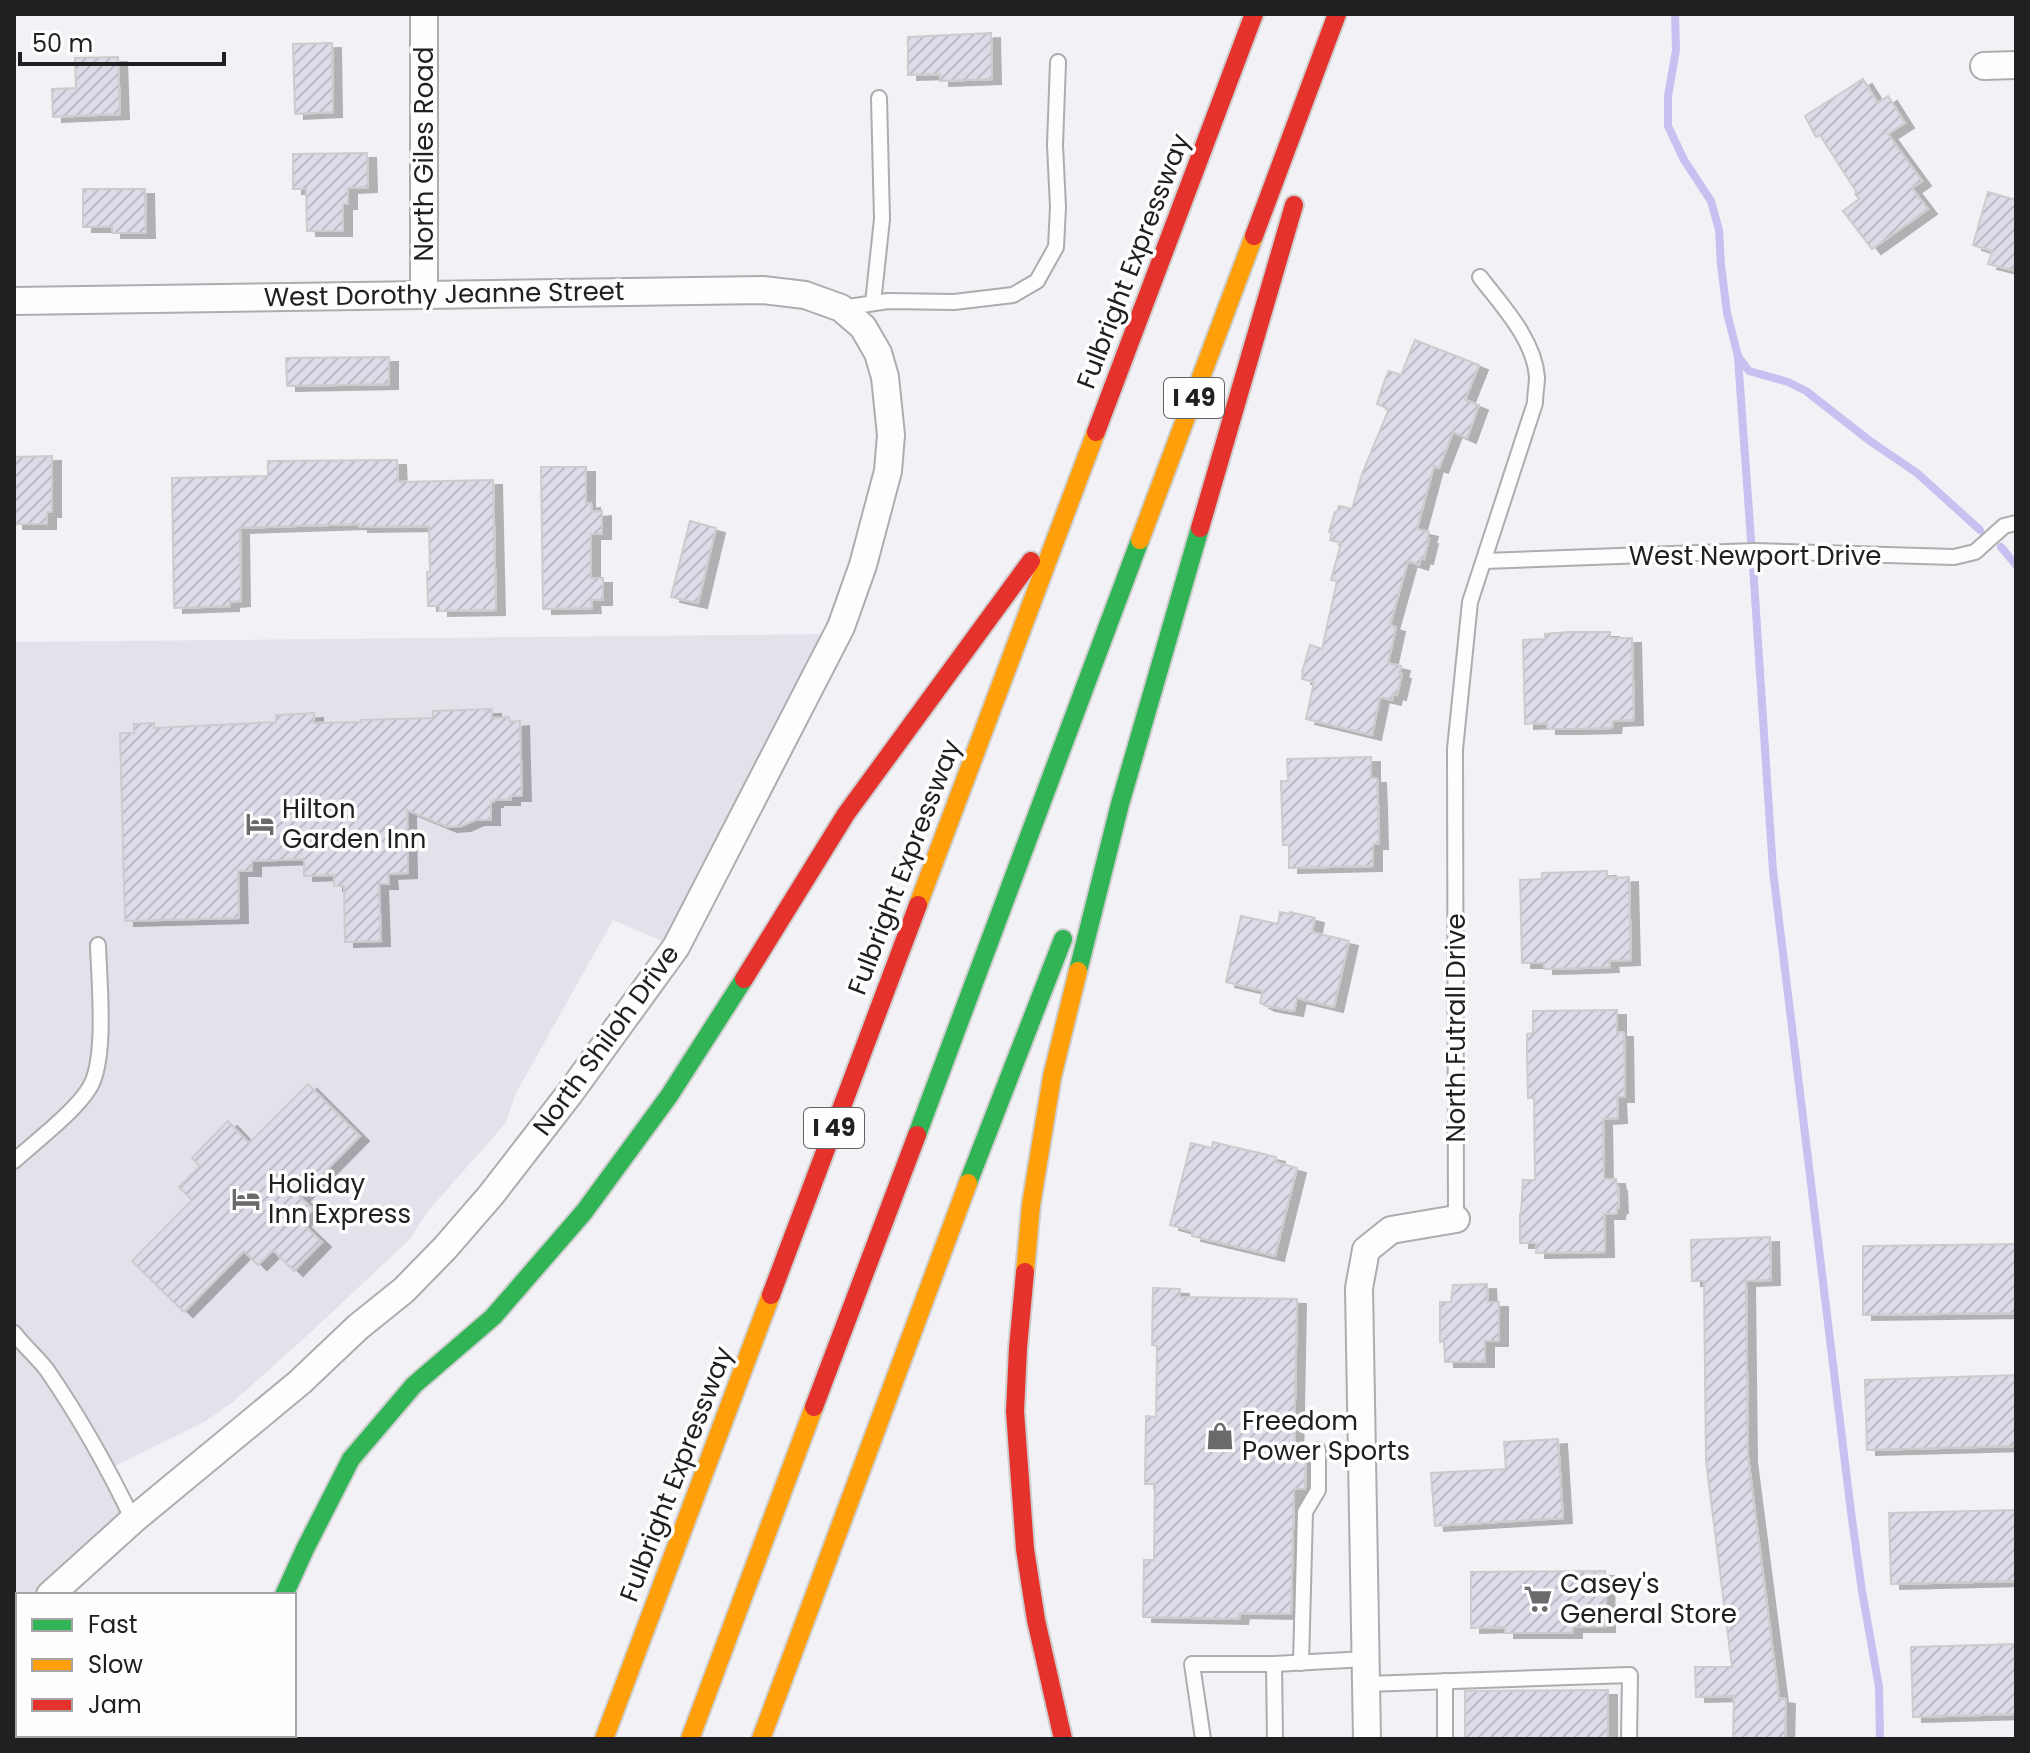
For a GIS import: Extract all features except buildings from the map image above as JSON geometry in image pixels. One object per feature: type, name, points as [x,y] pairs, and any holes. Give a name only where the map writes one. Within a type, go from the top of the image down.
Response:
[{"type":"highway","name":"Fulbright Expressway","points":[[604,1739],[1254,14]]},
{"type":"highway","name":"I 49","points":[[690,1739],[1337,14]]},
{"type":"highway","points":[[1328,90],[1350,14]]},
{"type":"highway","points":[[1063,1739],[1036,1620],[1025,1549],[1015,1411],[1031,1205],[1052,1077],[1120,804],[1301,181]]},
{"type":"highway","points":[[285,1593],[351,1459],[414,1385],[493,1317],[584,1212],[669,1096],[846,814],[1064,516]]},
{"type":"highway","points":[[761,1739],[943,1250],[1120,804]]},
{"type":"street","name":"North Giles Road","points":[[424,14],[424,294]]},
{"type":"street","points":[[1984,66],[2016,65]]},
{"type":"street","name":"West Dorothy Jeanne Street","points":[[14,301],[763,290],[805,295],[841,308],[863,327]]},
{"type":"street","name":"North Shiloh Drive","points":[[52,1593],[133,1520],[300,1382],[358,1327],[404,1290],[445,1248],[491,1195],[570,1093],[676,947],[841,627],[863,565],[888,471],[891,435],[885,377],[878,353],[863,327]]},
{"type":"street","name":"North Futrall Drive","points":[[1367,1739],[1359,1288],[1366,1250],[1391,1230],[1456,1219]]},
{"type":"lane","points":[[841,308],[888,301],[954,302],[1013,295],[1037,281],[1056,247],[1058,62]]},
{"type":"lane","points":[[873,303],[882,219],[879,98]]},
{"type":"lane","name":"North Futrall Drive","points":[[1456,1219],[1455,749],[1470,602],[1535,403],[1537,376],[1530,349],[1480,277]]},
{"type":"lane","name":"West Newport Drive","points":[[1484,561],[1754,551],[1954,557],[1975,552],[2004,526],[2016,523]]},
{"type":"lane","points":[[14,1161],[81,1100],[91,1085],[98,1066],[98,945]]},
{"type":"lane","points":[[14,1333],[45,1368],[84,1428],[109,1469],[133,1520]]},
{"type":"lane","points":[[1301,1663],[1305,1512],[1318,1490],[1318,1450]]},
{"type":"lane","points":[[1203,1739],[1192,1664],[1301,1663],[1497,1685],[1577,1683],[1630,1675],[1629,1739]]},
{"type":"lane","points":[[1274,1664],[1275,1739]]},
{"type":"lane","points":[[1445,1681],[1445,1739]]},
{"type":"shaded area","points":[[837,634],[676,947],[613,920],[516,1093],[505,1124],[428,1211],[410,1239],[233,1402],[206,1421],[109,1469],[133,1520],[52,1593],[16,1593],[14,1628],[14,642]]},
{"type":"waterway","points":[[1675,14],[1676,50],[1668,96],[1668,126],[1684,160],[1711,201],[1719,230],[1727,313],[1738,356],[1749,371],[1788,382],[1806,391],[1917,473],[1980,530]]},
{"type":"waterway","points":[[1738,358],[1751,540]]},
{"type":"waterway","points":[[2001,547],[2016,565]]},
{"type":"waterway","points":[[1753,566],[1773,871],[1851,1512],[1879,1687],[1880,1739]]},
{"type":"traffic: fast","points":[[1078,971],[1120,804],[1200,528]]},
{"type":"traffic: fast","points":[[917,1135],[1140,540]]},
{"type":"traffic: fast","points":[[968,1183],[1063,939]]},
{"type":"traffic: fast","points":[[285,1593],[351,1459],[414,1385],[493,1317],[584,1212],[669,1096],[744,979]]},
{"type":"traffic: slow","points":[[1140,540],[1254,236]]},
{"type":"traffic: slow","points":[[918,905],[1096,432]]},
{"type":"traffic: slow","points":[[1025,1272],[1031,1205],[1052,1077],[1078,971]]},
{"type":"traffic: slow","points":[[761,1739],[968,1183]]},
{"type":"traffic: slow","points":[[604,1739],[771,1295]]},
{"type":"traffic: slow","points":[[690,1739],[814,1407]]},
{"type":"traffic: jam","points":[[1096,432],[1254,14]]},
{"type":"traffic: jam","points":[[1254,236],[1337,14]]},
{"type":"traffic: jam","points":[[1200,528],[1294,205]]},
{"type":"traffic: jam","points":[[744,979],[846,814],[1031,561]]},
{"type":"traffic: jam","points":[[771,1295],[918,905]]},
{"type":"traffic: jam","points":[[814,1407],[917,1135]]},
{"type":"traffic: jam","points":[[1025,1272],[1015,1411],[1025,1549],[1036,1620],[1063,1739]]},
{"type":"place","name":"Hilton Garden Inn","points":[[260,824]]},
{"type":"place","name":"Holiday Inn Express","points":[[246,1199]]},
{"type":"place","name":"Freedom Power Sports","points":[[1220,1436]]},
{"type":"place","name":"Casey's General Store","points":[[1538,1599]]}]
